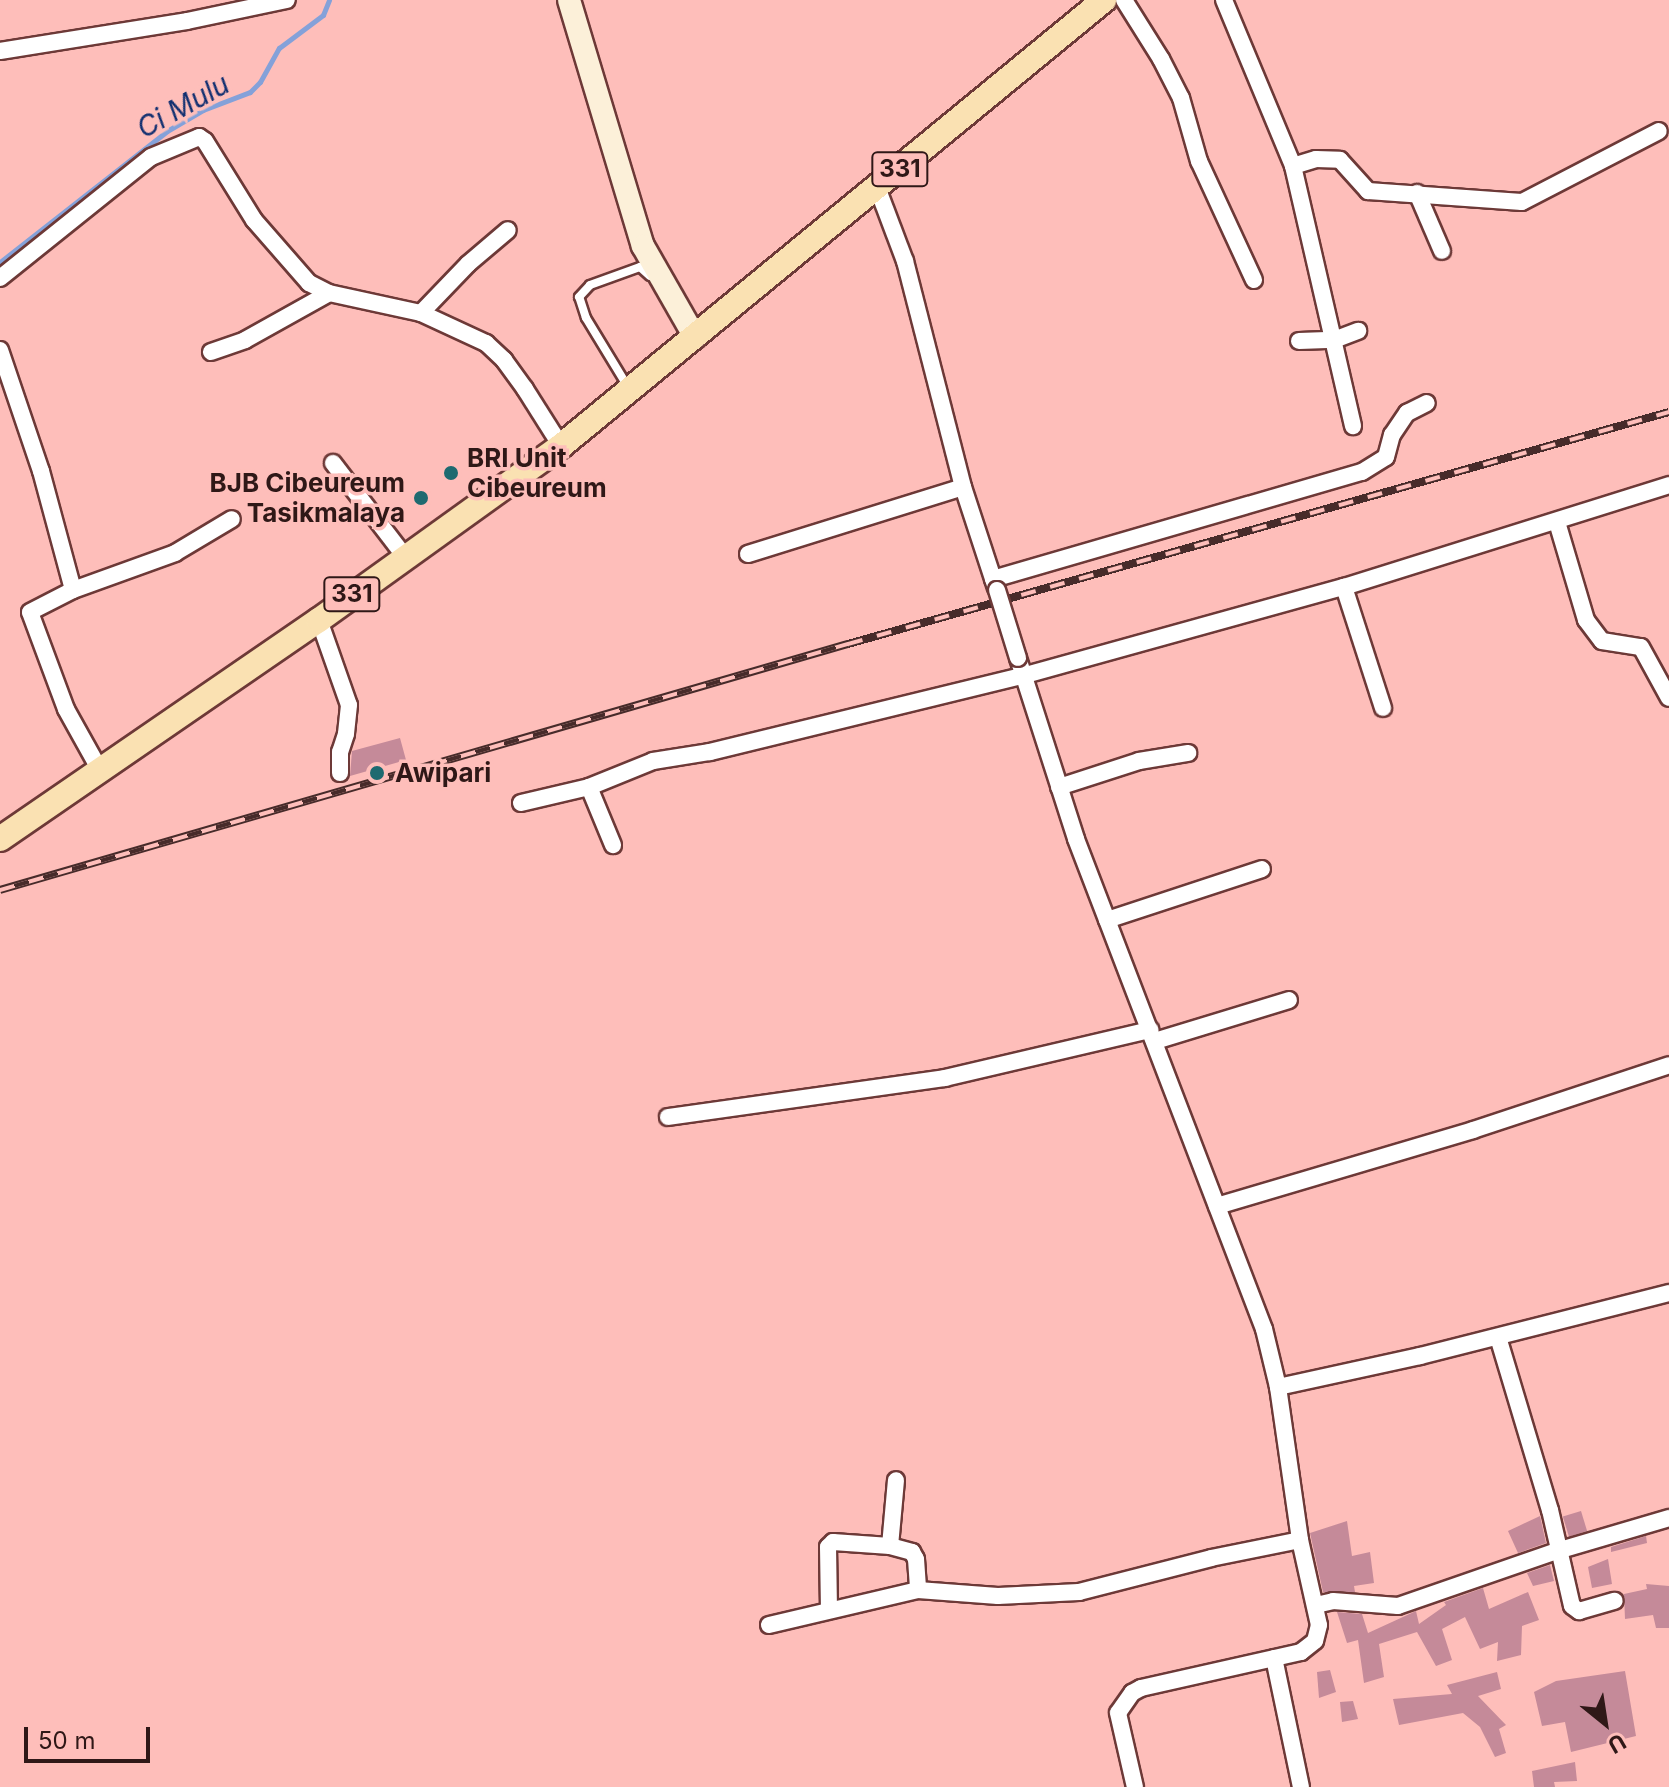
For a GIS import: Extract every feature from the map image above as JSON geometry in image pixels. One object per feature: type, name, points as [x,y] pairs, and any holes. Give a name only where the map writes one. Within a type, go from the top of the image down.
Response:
[{"type":"main road","name":"331","points":[[0,839],[319,620],[561,446],[1104,0]]},
{"type":"street","points":[[0,51],[187,21],[287,0]]},
{"type":"street","points":[[569,0],[643,246],[690,340]]},
{"type":"street","points":[[1124,0],[1181,98],[1199,161],[1254,280]]},
{"type":"street","points":[[1224,0],[1293,166],[1353,426]]},
{"type":"street","points":[[1293,166],[1316,159],[1340,160],[1368,191],[1522,202],[1659,131]]},
{"type":"street","points":[[0,278],[151,157],[199,137],[205,141],[260,226],[309,283],[329,293],[421,313],[486,343],[504,360],[561,446]]},
{"type":"street","points":[[877,187],[905,261],[963,487],[1059,787],[1264,1329],[1278,1387],[1300,1540],[1316,1605],[1319,1625],[1315,1641],[1301,1652],[1141,1688],[1132,1693],[1118,1713],[1135,1787]]},
{"type":"street","points":[[1417,193],[1442,251]]},
{"type":"street","points":[[421,313],[468,264],[508,230]]},
{"type":"street","points":[[211,352],[245,340],[329,293]]},
{"type":"street","points":[[1299,341],[1334,340],[1358,331]]},
{"type":"street","points":[[0,350],[41,471],[73,590]]},
{"type":"street","points":[[995,584],[1362,472],[1386,457],[1392,435],[1407,413],[1427,403]]},
{"type":"street","points":[[333,463],[405,557]]},
{"type":"street","points":[[521,803],[589,787],[653,761],[710,752],[1022,676],[1344,587],[1669,485]]},
{"type":"street","points":[[748,554],[963,487]]},
{"type":"street","points":[[101,772],[66,709],[29,615],[33,609],[73,590],[175,553],[232,519]]},
{"type":"street","points":[[1557,522],[1586,620],[1602,641],[1641,647],[1669,698]]},
{"type":"street","points":[[1344,587],[1383,708]]},
{"type":"street","points":[[319,620],[349,705],[346,734],[340,752],[340,773]]},
{"type":"street","points":[[1059,787],[1139,761],[1188,753]]},
{"type":"street","points":[[589,787],[613,845]]},
{"type":"street","points":[[1107,920],[1262,869]]},
{"type":"street","points":[[668,1117],[945,1078],[1152,1036],[1289,1000]]},
{"type":"street","points":[[1217,1206],[1473,1130],[1669,1065]]},
{"type":"street","points":[[1278,1387],[1498,1337],[1669,1293]]},
{"type":"street","points":[[1498,1337],[1550,1510],[1557,1551],[1574,1610],[1615,1601]]},
{"type":"street","points":[[890,1546],[896,1480]]},
{"type":"street","points":[[1316,1605],[1333,1601],[1398,1606],[1557,1551],[1669,1518]]},
{"type":"street","points":[[769,1625],[918,1590],[998,1596],[1079,1592],[1211,1558],[1300,1540]]},
{"type":"street","points":[[829,1610],[831,1544],[890,1546],[914,1554],[918,1590]]},
{"type":"street","points":[[1274,1658],[1301,1787]]},
{"type":"lane","points":[[630,391],[586,318],[579,297],[583,289],[643,268],[690,340]]},
{"type":"building","points":[[400,738],[406,760],[350,776],[352,751]]},
{"type":"building","points":[[1581,1511],[1587,1531],[1569,1537],[1563,1517]]},
{"type":"building","points":[[1540,1516],[1546,1543],[1518,1553],[1508,1531]]},
{"type":"building","points":[[1347,1521],[1352,1556],[1370,1552],[1374,1583],[1354,1586],[1355,1592],[1323,1592],[1310,1533]]},
{"type":"building","points":[[1646,1536],[1647,1543],[1611,1552],[1611,1547]]},
{"type":"building","points":[[1608,1559],[1612,1584],[1592,1588],[1588,1567]]},
{"type":"building","points":[[1550,1565],[1554,1581],[1533,1586],[1527,1573]]},
{"type":"building","points":[[1646,1584],[1669,1586],[1669,1628],[1656,1628],[1653,1615],[1625,1619],[1624,1594],[1647,1589]]},
{"type":"building","points":[[1483,1588],[1489,1609],[1528,1592],[1539,1620],[1522,1626],[1521,1655],[1497,1661],[1498,1642],[1480,1649],[1465,1617],[1442,1629],[1452,1660],[1436,1666],[1417,1632],[1379,1644],[1384,1677],[1364,1683],[1358,1640],[1347,1643],[1337,1612],[1362,1614],[1368,1633],[1416,1611],[1419,1624],[1446,1605],[1444,1602]]},
{"type":"building","points":[[1330,1670],[1336,1692],[1319,1698],[1317,1672]]},
{"type":"building","points":[[1625,1671],[1636,1736],[1571,1752],[1565,1722],[1542,1726],[1534,1692],[1556,1681]]},
{"type":"building","points":[[1497,1672],[1501,1689],[1478,1696],[1506,1725],[1499,1729],[1506,1753],[1495,1757],[1480,1727],[1463,1713],[1399,1725],[1393,1699],[1452,1694],[1447,1685]]},
{"type":"building","points":[[1353,1701],[1358,1719],[1342,1722],[1340,1702]]},
{"type":"building","points":[[1575,1762],[1577,1781],[1554,1782],[1555,1787],[1534,1787],[1532,1771]]},
{"type":"waterway","name":"Ci Mulu","points":[[0,262],[167,131],[203,110],[250,92],[260,82],[279,48],[323,15],[329,0]]},
{"type":"railway","points":[[0,890],[848,644],[1669,412]]},
{"type":"place","name":"BRI Unit Cibeureum","points":[[451,473]]},
{"type":"place","name":"BJB Cibeureum Tasikmalaya","points":[[421,498]]},
{"type":"place","name":"Awipari","points":[[377,773]]}]
